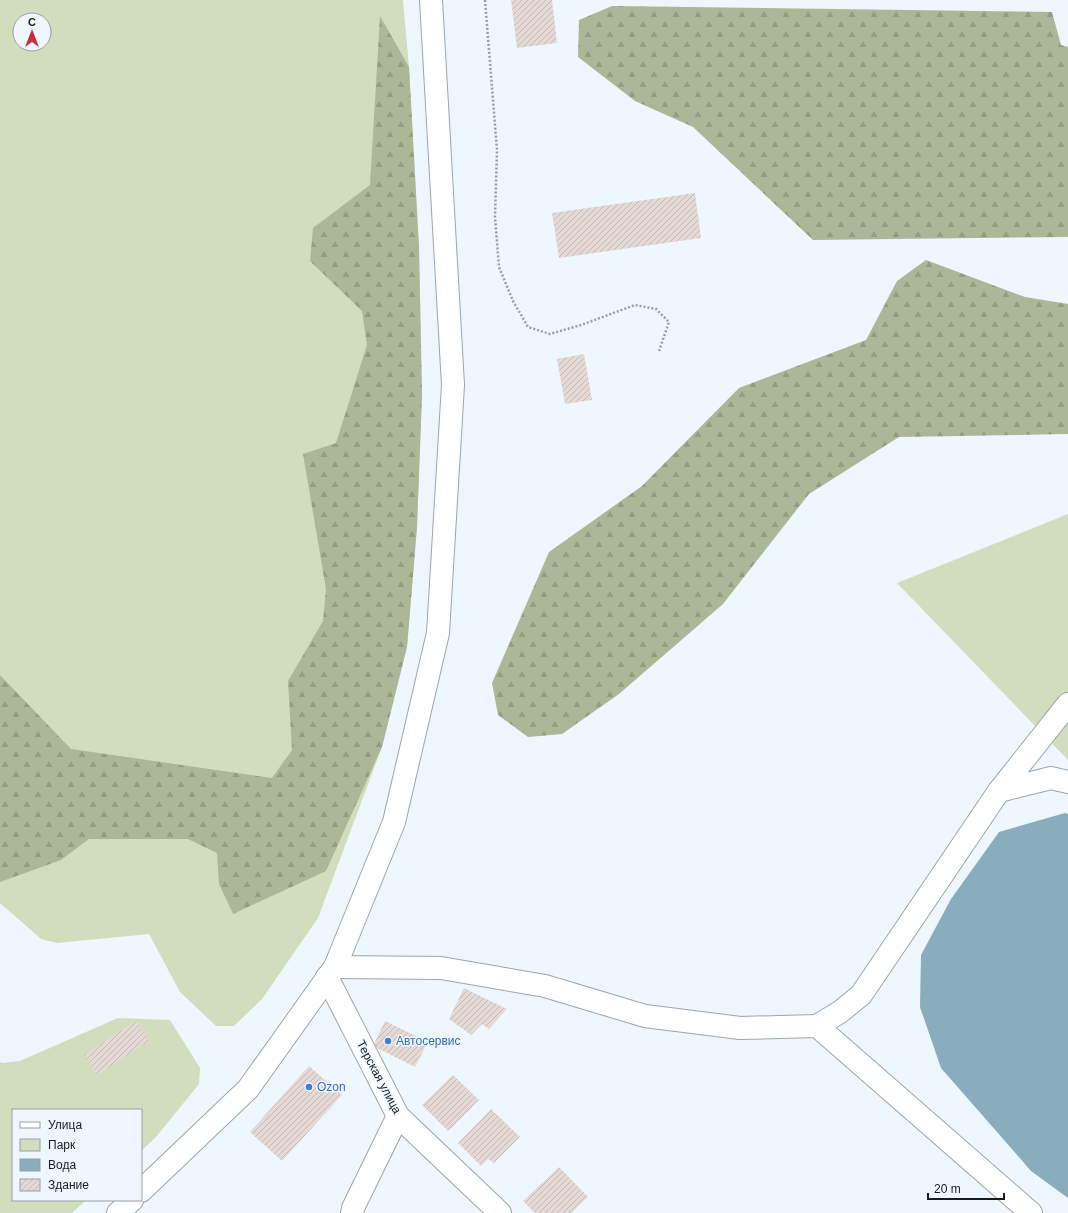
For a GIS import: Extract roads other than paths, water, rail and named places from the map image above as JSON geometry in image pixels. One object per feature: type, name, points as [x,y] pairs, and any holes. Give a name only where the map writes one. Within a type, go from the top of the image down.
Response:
[{"type":"street","points":[[142,1190],[248,1089],[331,972],[394,822],[438,633],[453,385],[431,0]]},
{"type":"street","points":[[331,972],[441,968],[545,986],[645,1016],[740,1028],[817,1026],[840,1012],[861,994],[999,791],[1068,704]]},
{"type":"street","points":[[999,791],[1050,778],[1068,782]]},
{"type":"street","name":"Терская улица","points":[[331,972],[398,1116],[500,1213]]},
{"type":"street","points":[[817,1026],[1031,1213]]},
{"type":"street","points":[[352,1213],[353,1208],[398,1116]]},
{"type":"street","points":[[118,1213],[131,1201]]},
{"type":"water","points":[[1065,813],[1068,814],[1068,1198],[1031,1171],[941,1068],[920,1007],[921,955],[951,899],[999,832]]},
{"type":"place","name":"Автосервис","points":[[388,1041]]},
{"type":"place","name":"Ozon","points":[[309,1087]]}]
